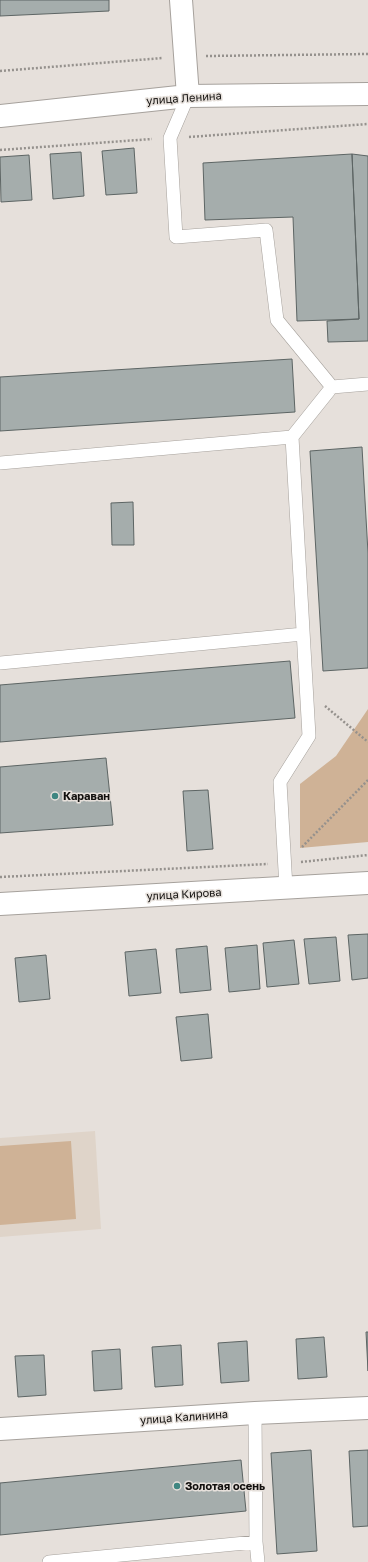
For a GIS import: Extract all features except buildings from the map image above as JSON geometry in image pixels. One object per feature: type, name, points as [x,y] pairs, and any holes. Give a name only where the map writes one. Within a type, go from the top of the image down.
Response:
[{"type":"street","points":[[181,0],[188,96]]},
{"type":"street","name":"улица Ленина","points":[[0,116],[188,96],[368,94]]},
{"type":"street","name":"улица Кирова","points":[[0,904],[368,883]]},
{"type":"street","name":"улица Калинина","points":[[0,1429],[255,1413],[368,1408]]},
{"type":"lane","points":[[188,96],[170,138],[176,237],[266,230],[277,320],[332,387]]},
{"type":"lane","points":[[286,888],[280,782],[309,736],[292,437],[332,387],[368,384]]},
{"type":"lane","points":[[0,463],[292,437]]},
{"type":"lane","points":[[0,663],[303,634]]},
{"type":"lane","points":[[255,1413],[256,1542],[258,1562]]},
{"type":"lane","points":[[49,1562],[256,1542]]},
{"type":"path","points":[[307,691],[368,742]]},
{"type":"path","points":[[0,877],[285,863],[368,780]]},
{"type":"path","points":[[301,862],[368,855]]},
{"type":"shaded area","points":[[368,709],[368,842],[300,848],[300,784],[336,756]]},
{"type":"shaded area","points":[[95,1131],[101,1229],[0,1237],[0,1138]]},
{"type":"shaded area","points":[[71,1141],[76,1219],[0,1225],[0,1146]]},
{"type":"place","name":"Караван","points":[[55,796]]},
{"type":"place","name":"Золотая осень","points":[[177,1486]]}]
